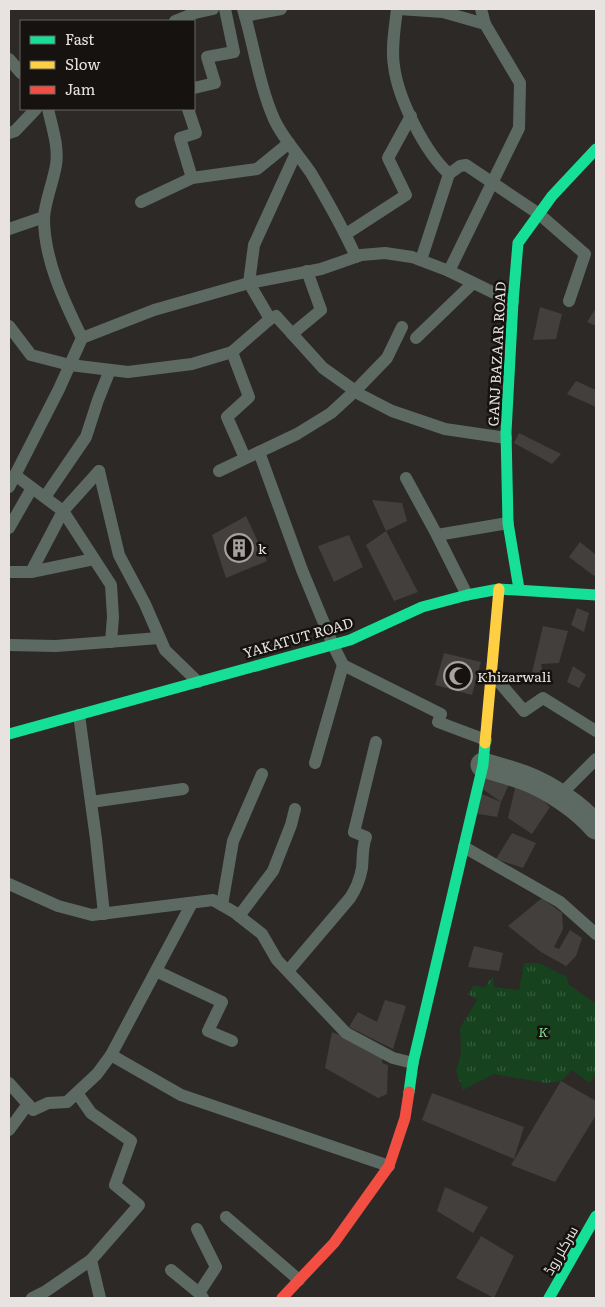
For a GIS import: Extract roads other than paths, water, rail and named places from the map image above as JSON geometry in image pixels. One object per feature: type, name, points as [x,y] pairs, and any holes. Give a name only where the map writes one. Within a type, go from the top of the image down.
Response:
[{"type":"street","name":"GANJ BAZAAR ROAD","points":[[519,589],[508,523],[506,438],[518,243],[552,196],[596,149]]},
{"type":"street","name":"YAKATUT ROAD","points":[[9,734],[350,640],[422,607],[467,594],[499,588],[596,595]]},
{"type":"street","points":[[282,1298],[334,1243],[389,1166],[405,1118],[413,1063],[483,765],[499,588]]},
{"type":"street","points":[[483,765],[527,778],[559,796],[591,820],[596,827]]},
{"type":"street","name":"سرکلر روڈ","points":[[549,1298],[596,1216]]},
{"type":"lane","points":[[177,20],[194,13],[213,9]]},
{"type":"lane","points":[[195,88],[215,83],[207,57],[234,52],[224,9]]},
{"type":"lane","points":[[281,9],[244,12],[265,91],[274,118],[310,173],[346,234],[356,257]]},
{"type":"lane","points":[[449,174],[441,167],[426,145],[399,87],[393,56],[398,9],[443,12],[485,24]]},
{"type":"lane","points":[[449,272],[519,128],[520,83],[485,24],[481,9]]},
{"type":"lane","points":[[9,59],[20,72]]},
{"type":"lane","points":[[9,133],[15,131],[35,110]]},
{"type":"lane","points":[[48,110],[55,141],[56,164],[44,216],[46,243],[56,279],[67,308],[82,338]]},
{"type":"lane","points":[[188,110],[196,133],[180,138],[192,178]]},
{"type":"lane","points":[[346,234],[406,195],[388,158],[411,116]]},
{"type":"lane","points":[[141,202],[192,178],[257,168],[293,148]]},
{"type":"lane","points":[[270,319],[249,283],[254,245],[293,148]]},
{"type":"lane","points":[[586,159],[596,168]]},
{"type":"lane","points":[[421,260],[449,174],[460,166],[466,165],[539,214],[585,254],[569,301]]},
{"type":"lane","points":[[9,229],[44,216]]},
{"type":"lane","points":[[9,487],[82,338],[154,310],[249,283],[321,268],[356,257],[385,252],[421,260],[513,302]]},
{"type":"lane","points":[[292,334],[321,310],[307,271]]},
{"type":"lane","points":[[416,338],[472,284]]},
{"type":"lane","points":[[9,326],[31,355],[70,364],[128,372],[192,364],[232,352],[276,316],[323,368],[355,391],[392,411],[435,426],[506,438]]},
{"type":"lane","points":[[220,471],[297,434],[331,413],[387,358],[402,327]]},
{"type":"lane","points":[[232,352],[249,396],[227,417],[245,458]]},
{"type":"lane","points":[[45,497],[86,437],[110,370]]},
{"type":"lane","points":[[259,452],[302,570],[343,665],[441,714],[438,722],[486,740]]},
{"type":"lane","points":[[31,572],[63,511],[99,471],[119,555],[145,604],[158,638],[165,650],[198,682]]},
{"type":"lane","points":[[15,475],[63,511],[111,585],[113,617],[111,642]]},
{"type":"lane","points":[[406,478],[438,535],[467,594]]},
{"type":"lane","points":[[9,528],[32,488]]},
{"type":"lane","points":[[438,535],[508,523]]},
{"type":"lane","points":[[9,572],[31,572],[94,559]]},
{"type":"lane","points":[[9,645],[56,646],[158,638]]},
{"type":"lane","points":[[315,763],[343,665]]},
{"type":"lane","points":[[491,673],[524,711],[543,698],[596,731]]},
{"type":"lane","points":[[79,714],[104,914]]},
{"type":"lane","points":[[288,971],[350,898],[357,886],[362,870],[363,843],[366,837],[354,832],[376,742]]},
{"type":"lane","points":[[559,796],[596,759]]},
{"type":"lane","points":[[222,905],[233,841],[262,774]]},
{"type":"lane","points":[[91,802],[183,789]]},
{"type":"lane","points":[[239,916],[273,871],[295,810]]},
{"type":"lane","points":[[464,847],[560,902],[596,934]]},
{"type":"lane","points":[[9,884],[58,906],[92,915],[213,900],[239,916],[262,934],[277,960],[346,1034],[393,1058],[413,1063]]},
{"type":"lane","points":[[9,1083],[34,1110],[48,1103],[67,1102],[97,1074],[111,1055],[192,903]]},
{"type":"lane","points":[[156,971],[222,1002],[208,1031],[232,1041]]},
{"type":"lane","points":[[111,1055],[182,1095],[389,1166]]},
{"type":"lane","points":[[32,1298],[46,1291],[91,1260],[139,1205],[115,1185],[131,1141],[91,1113],[77,1093]]},
{"type":"lane","points":[[9,1130],[28,1104]]},
{"type":"lane","points":[[226,1217],[299,1280]]},
{"type":"lane","points":[[171,1270],[201,1296],[216,1267],[197,1229]]},
{"type":"lane","points":[[91,1260],[100,1298]]},
{"type":"place","name":"k","points":[[239,548]]},
{"type":"place","name":"Khizarwali","points":[[458,676]]},
{"type":"park label","name":"K","points":[[543,1031]]}]
